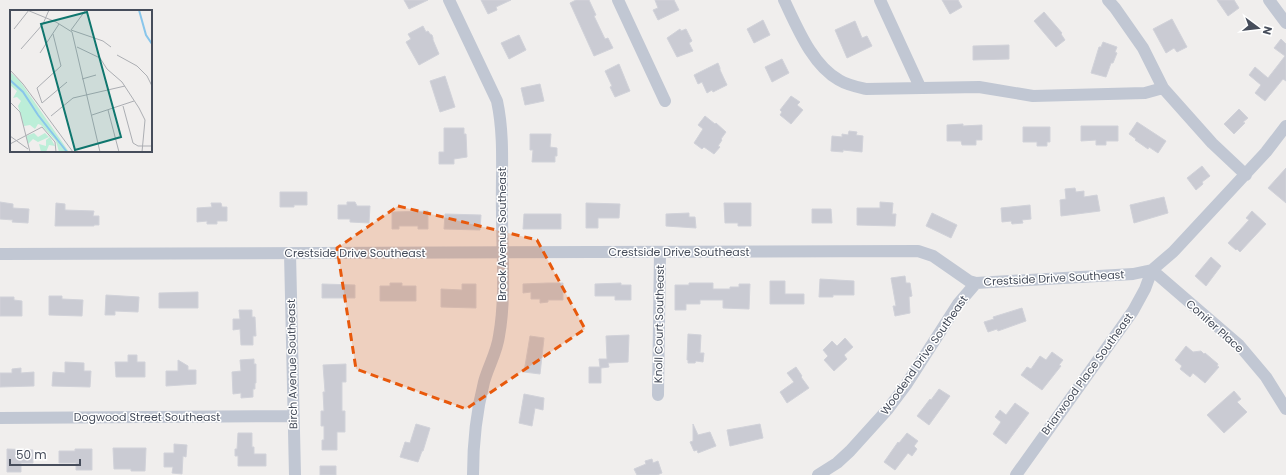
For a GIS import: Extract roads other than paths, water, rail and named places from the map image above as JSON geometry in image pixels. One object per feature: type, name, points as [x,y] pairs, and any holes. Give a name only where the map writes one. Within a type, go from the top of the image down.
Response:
[{"type":"street","name":"Brook Avenue Southeast","points":[[449,0],[497,101],[503,144],[502,303],[499,337],[484,382],[477,412],[473,443],[473,475]]},
{"type":"street","points":[[618,0],[665,100]]},
{"type":"street","points":[[784,0],[801,37],[818,61],[829,73],[840,81],[853,86],[866,88],[979,87],[1033,96],[1145,93],[1163,88]]},
{"type":"street","points":[[880,0],[920,88]]},
{"type":"street","points":[[1108,0],[1143,48],[1163,88],[1212,143],[1246,175]]},
{"type":"street","points":[[1269,0],[1286,23]]},
{"type":"street","name":"Crestside Drive Southeast","points":[[0,254],[918,251],[933,256],[969,281],[976,283],[1133,274],[1152,270],[1173,252],[1246,175],[1286,126]]},
{"type":"street","name":"Knoll Court Southeast","points":[[658,395],[660,252]]},
{"type":"street","name":"Birch Avenue Southeast","points":[[290,253],[295,475]]},
{"type":"street","name":"Conifer Place","points":[[1152,270],[1239,345],[1266,377],[1286,409]]},
{"type":"street","name":"Briarwood Place Southeast","points":[[1016,475],[1133,311],[1152,270]]},
{"type":"street","name":"Woodend Drive Southeast","points":[[818,475],[837,463],[850,451],[888,409],[958,304],[976,283]]},
{"type":"street","name":"Dogwood Street Southeast","points":[[0,418],[293,416]]}]
